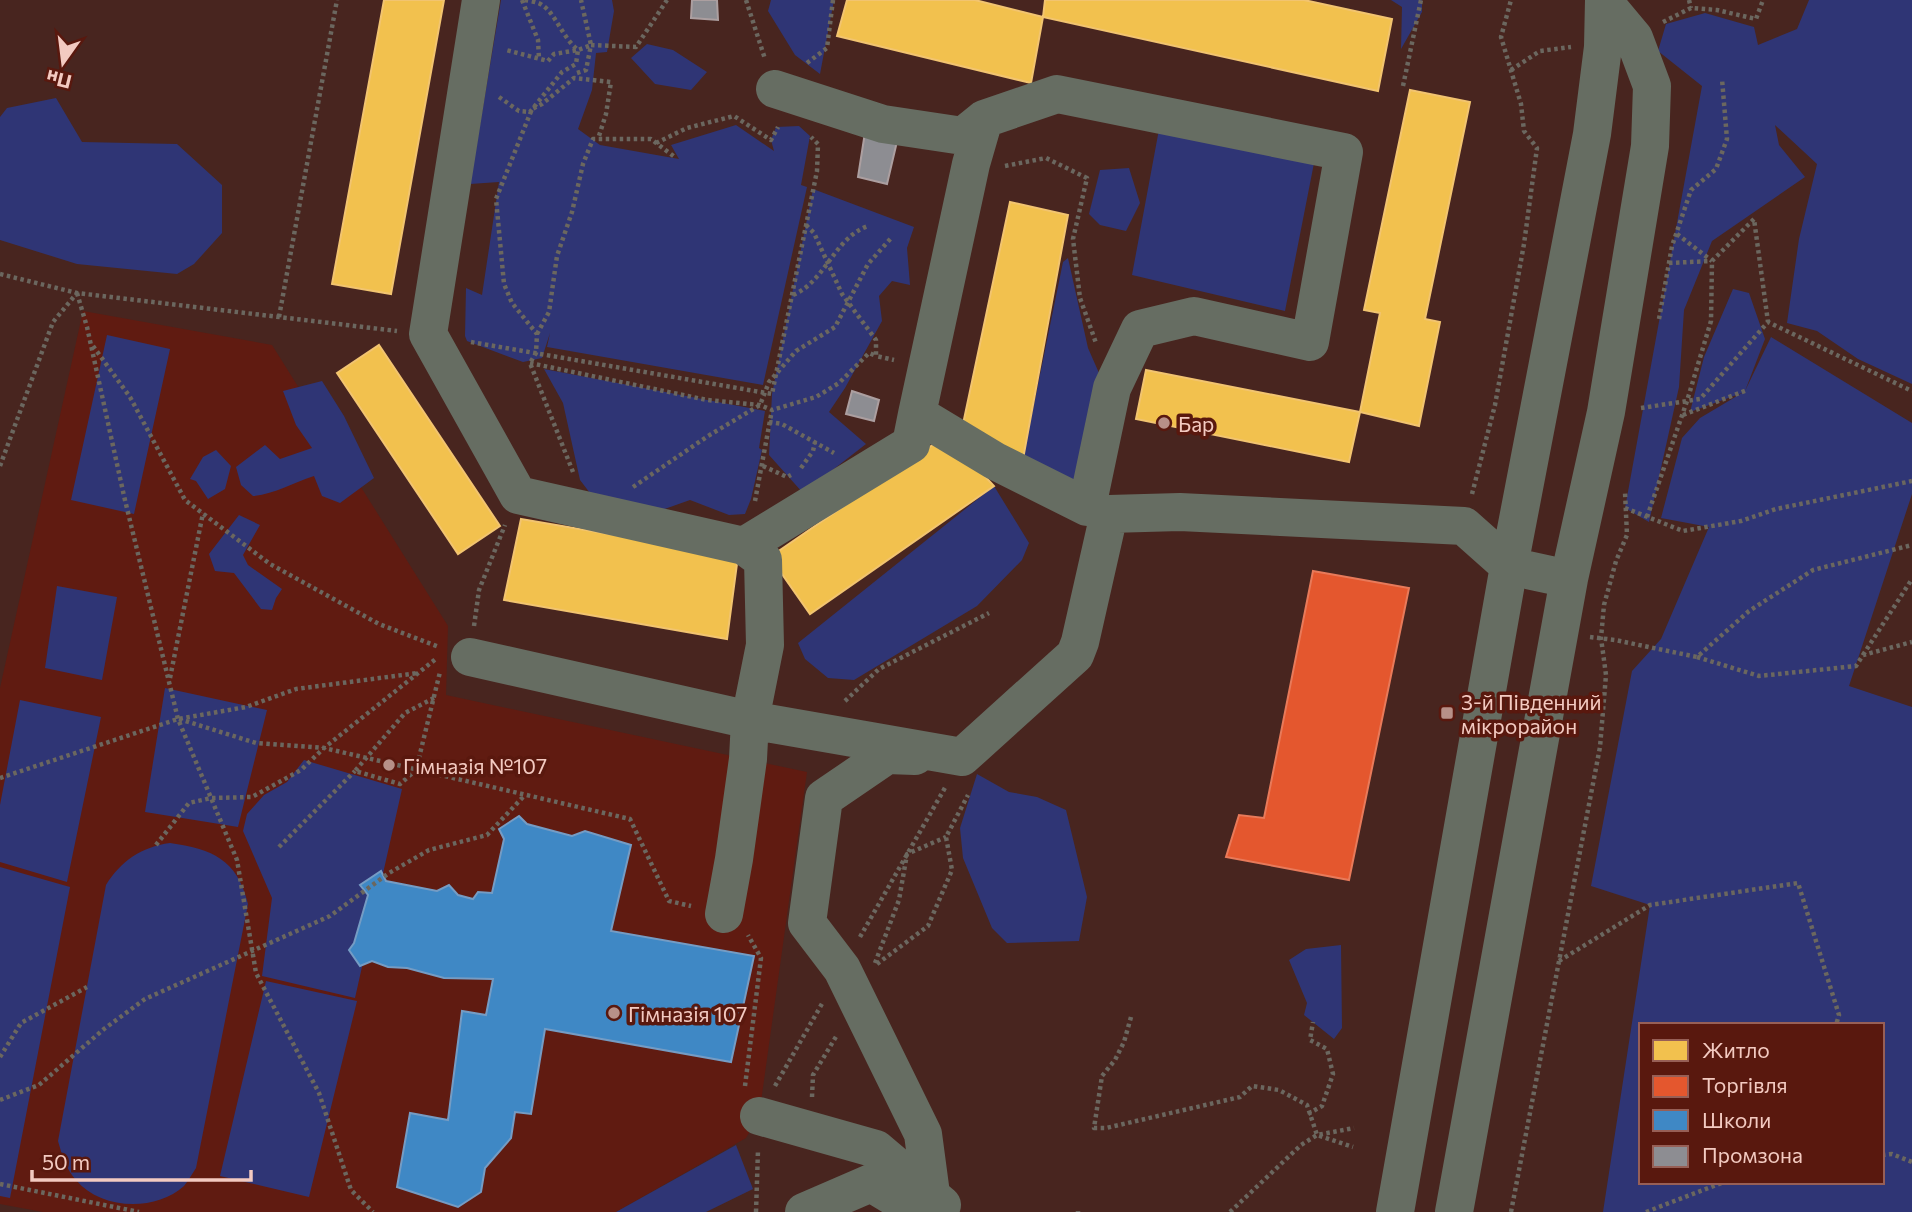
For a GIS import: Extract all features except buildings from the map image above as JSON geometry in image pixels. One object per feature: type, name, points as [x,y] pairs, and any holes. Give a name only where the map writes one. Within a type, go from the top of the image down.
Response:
[{"type":"street","points":[[481,0],[428,334],[518,495],[744,546],[763,561],[765,645],[750,720],[748,759],[724,914]]},
{"type":"street","points":[[1454,1212],[1569,579],[1585,506],[1630,412],[1652,86],[1618,40],[1604,1]]},
{"type":"street","points":[[1395,1212],[1509,566],[1592,134],[1618,40]]},
{"type":"street","points":[[775,89],[883,124],[963,136],[984,119],[1057,94],[1344,152],[1310,342],[1194,316],[1140,329],[1112,388],[1080,642],[1075,655],[962,757],[887,755],[824,798],[807,923],[842,969],[923,1134],[933,1206]]},
{"type":"street","points":[[744,546],[911,444],[971,164],[984,119]]},
{"type":"street","points":[[917,414],[995,461],[1098,510],[1464,526],[1509,566],[1569,579]]},
{"type":"street","points":[[458,653],[750,720],[962,757]]},
{"type":"street","points":[[759,1116],[876,1149],[933,1206]]},
{"type":"street","points":[[804,1212],[872,1183],[933,1206]]},
{"type":"path","points":[[279,317],[337,0]]},
{"type":"path","points":[[539,58],[538,40],[524,0],[542,3],[560,24],[567,41],[578,50]]},
{"type":"path","points":[[577,73],[586,70],[591,45],[581,0]]},
{"type":"path","points":[[500,49],[548,61],[554,54],[591,45],[636,47],[667,0]]},
{"type":"path","points":[[746,0],[775,89],[827,48],[833,0]]},
{"type":"path","points":[[1403,86],[1421,0]]},
{"type":"path","points":[[1464,526],[1495,405],[1524,244],[1537,148],[1524,131],[1521,104],[1501,37],[1511,0]]},
{"type":"path","points":[[1689,0],[1691,8]]},
{"type":"path","points":[[1511,69],[1540,51],[1618,40],[1691,8],[1717,10],[1756,19],[1763,0]]},
{"type":"path","points":[[537,334],[512,303],[504,284],[496,199],[532,109],[562,72],[576,64],[578,50]]},
{"type":"path","points":[[493,92],[519,111],[530,112],[574,78],[611,82],[606,114],[598,139]]},
{"type":"path","points":[[1657,329],[1669,263],[1691,190],[1716,169],[1727,139],[1722,79]]},
{"type":"path","points":[[656,143],[687,128],[734,116],[771,140],[776,127],[788,127]]},
{"type":"path","points":[[0,274],[77,293],[428,334],[772,394],[817,172],[818,144],[804,131]]},
{"type":"path","points":[[530,363],[536,353],[537,334],[549,312],[557,256],[572,212],[583,164],[593,139],[651,139],[676,158]]},
{"type":"path","points":[[1002,166],[1046,158],[1087,178],[1073,239],[1080,299],[1101,358],[1116,381]]},
{"type":"path","points":[[1630,412],[1700,399],[1768,322],[1754,219],[1712,261],[1669,263]]},
{"type":"path","points":[[806,225],[814,233],[827,263],[849,301],[876,340],[876,356]]},
{"type":"path","points":[[792,295],[810,283],[850,236],[869,226]]},
{"type":"path","points":[[1677,233],[1712,261]]},
{"type":"path","points":[[776,374],[796,351],[835,327],[868,264],[892,237]]},
{"type":"path","points":[[1647,517],[1711,321],[1712,261]]},
{"type":"path","points":[[77,293],[178,719],[237,860],[256,972],[319,1093],[351,1190],[373,1212]]},
{"type":"path","points":[[0,466],[53,322],[77,293]]},
{"type":"path","points":[[1768,322],[1912,391]]},
{"type":"path","points":[[91,343],[130,397],[185,500],[270,564],[379,624],[458,653]]},
{"type":"path","points":[[530,363],[707,400],[760,405],[772,410],[816,397],[839,383],[869,354],[900,362]]},
{"type":"path","points":[[530,363],[563,441],[587,511],[635,486],[708,436],[760,405],[765,392]]},
{"type":"path","points":[[1682,415],[1747,390]]},
{"type":"path","points":[[1630,412],[1645,394]]},
{"type":"path","points":[[753,508],[772,410]]},
{"type":"path","points":[[763,466],[787,477],[804,466],[813,451],[814,442],[782,424],[769,422]]},
{"type":"path","points":[[1585,506],[1625,508],[1683,531],[1741,521],[1776,509],[1912,481]]},
{"type":"path","points":[[1511,1212],[1600,747],[1606,675],[1601,638],[1604,605],[1616,561],[1627,535],[1625,491]]},
{"type":"path","points":[[355,771],[400,784],[416,770],[434,698],[458,653],[479,590],[518,495]]},
{"type":"path","points":[[169,682],[204,513]]},
{"type":"path","points":[[1697,657],[1749,611],[1813,570],[1912,545]]},
{"type":"path","points":[[1559,633],[1601,638],[1697,657],[1759,676],[1856,666],[1912,579]]},
{"type":"path","points":[[813,732],[879,669],[989,613]]},
{"type":"path","points":[[1863,655],[1912,642]]},
{"type":"path","points":[[156,845],[189,803],[211,798],[252,797],[301,770],[379,702],[421,673],[458,653]]},
{"type":"path","points":[[0,778],[178,719],[246,707],[296,690],[421,673]]},
{"type":"path","points":[[279,847],[355,771],[405,713],[434,698]]},
{"type":"path","points":[[178,719],[256,743],[324,748],[630,820],[669,901],[739,918],[761,958],[744,1096],[759,1116],[756,1212]]},
{"type":"path","points":[[812,1131],[813,1075],[856,1000],[870,969],[928,926],[952,870],[946,838],[968,795]]},
{"type":"path","points":[[0,1100],[39,1084],[104,1029],[145,999],[330,916],[389,873],[429,850],[487,835],[525,796]]},
{"type":"path","points":[[874,967],[899,900],[907,854],[946,838]]},
{"type":"path","points":[[1558,961],[1650,905],[1798,883],[1839,1015],[1837,1023]]},
{"type":"path","points":[[0,1057],[21,1023],[87,987]]},
{"type":"path","points":[[1130,1017],[1124,1042],[1115,1060],[1102,1076],[1094,1128],[1106,1128],[1240,1097],[1252,1086],[1279,1090],[1307,1105],[1317,1135],[1353,1147]]},
{"type":"path","points":[[1308,1114],[1322,1106],[1333,1074],[1327,1049],[1310,1040],[1313,1023]]},
{"type":"path","points":[[1230,1212],[1301,1145],[1317,1135],[1354,1128]]},
{"type":"path","points":[[1884,1155],[1892,1154],[1912,1162]]},
{"type":"path","points":[[0,1184],[139,1212]]},
{"type":"path","points":[[1646,1212],[1719,1184]]},
{"type":"shaded area","points":[[501,0],[612,0],[614,11],[607,52],[596,53],[592,90],[578,129],[600,145],[679,159],[671,145],[736,125],[774,151],[771,140],[776,127],[799,126],[810,136],[801,185],[807,187],[763,385],[547,347],[550,333],[542,358],[523,362],[467,341],[466,288],[482,295],[499,182],[470,184]]},
{"type":"shaded area","points":[[771,0],[834,0],[820,74],[795,55],[768,11]]},
{"type":"shaded area","points":[[1391,0],[1422,0],[1422,12],[1401,49],[1402,7]]},
{"type":"shaded area","points":[[1809,0],[1912,0],[1912,384],[1858,359],[1817,331],[1787,323],[1799,239],[1817,164],[1775,125],[1779,145],[1805,177],[1712,241],[1684,310],[1679,387],[1649,522],[1625,508],[1702,86],[1658,51],[1666,24],[1705,13],[1754,27],[1758,45],[1797,29]]},
{"type":"shaded area","points":[[647,44],[673,50],[707,72],[691,90],[655,84],[631,58]]},
{"type":"shaded area","points":[[56,98],[82,142],[177,144],[222,185],[222,233],[194,264],[177,274],[77,264],[0,240],[0,117],[7,108]]},
{"type":"shaded area","points":[[1160,124],[1315,158],[1285,311],[1132,275]]},
{"type":"shaded area","points":[[1129,168],[1140,203],[1126,231],[1100,225],[1089,214],[1100,170]]},
{"type":"shaded area","points":[[813,189],[914,227],[907,248],[910,285],[892,281],[879,296],[882,321],[829,412],[866,444],[803,493],[769,455],[772,394]]},
{"type":"shaded area","points":[[1068,258],[1088,348],[1099,373],[1077,494],[1023,458],[1063,262]]},
{"type":"shaded area","points":[[1733,289],[1749,293],[1765,339],[1745,391],[1771,337],[1912,423],[1912,494],[1849,686],[1912,707],[1912,1212],[1603,1212],[1650,905],[1591,886],[1632,671],[1661,639],[1709,527],[1661,518],[1682,438],[1700,418],[1742,393],[1690,412],[1704,357]]},
{"type":"shaded area","name":"Гімназія №107","points":[[83,311],[272,345],[448,626],[446,695],[807,772],[759,1116],[746,1138],[616,1212],[43,1212],[0,1204],[0,688]]},
{"type":"shaded area","points":[[107,335],[170,349],[134,514],[71,500]]},
{"type":"shaded area","points":[[544,369],[765,411],[759,448],[762,450],[745,514],[729,515],[690,500],[659,511],[593,497],[580,480],[563,403]]},
{"type":"shaded area","points":[[322,381],[344,416],[374,478],[340,503],[322,496],[314,476],[276,491],[253,496],[241,485],[236,467],[265,445],[280,459],[312,448],[296,425],[283,391]]},
{"type":"shaded area","points":[[216,450],[231,466],[225,489],[208,499],[196,481],[190,479],[203,457]]},
{"type":"shaded area","points":[[994,486],[1029,543],[1022,560],[977,606],[854,680],[828,678],[805,659],[798,643]]},
{"type":"shaded area","points":[[239,515],[260,525],[243,555],[248,565],[282,589],[272,610],[261,609],[234,573],[215,571],[209,554]]},
{"type":"shaded area","points":[[57,586],[117,597],[102,680],[45,668]]},
{"type":"shaded area","points":[[165,688],[267,710],[238,827],[145,812]]},
{"type":"shaded area","points":[[20,700],[101,717],[67,882],[0,862],[0,805]]},
{"type":"shaded area","points":[[304,760],[402,789],[355,998],[262,976],[272,898],[243,831],[247,814],[264,795],[287,782]]},
{"type":"shaded area","points":[[977,774],[1009,792],[1037,797],[1066,810],[1087,897],[1079,941],[1007,943],[992,928],[963,858],[960,828]]},
{"type":"shaded area","points":[[170,843],[198,849],[221,859],[237,876],[248,904],[196,1168],[184,1186],[172,1194],[158,1200],[128,1204],[99,1197],[87,1190],[70,1171],[58,1141],[106,885],[118,869],[133,856]]},
{"type":"shaded area","points":[[0,867],[70,887],[10,1198],[0,1196]]},
{"type":"shaded area","points":[[1341,945],[1342,1028],[1334,1039],[1304,1015],[1307,1003],[1289,960],[1306,949]]},
{"type":"shaded area","points":[[266,981],[357,1001],[309,1197],[220,1176]]},
{"type":"shaded area","points":[[736,1145],[753,1189],[706,1212],[616,1212]]},
{"type":"place","name":"Бар","points":[[1164,423]]},
{"type":"place","name":"3-й Південний мікрорайон","points":[[1447,713]]},
{"type":"place","name":"Гімназія №107","points":[[389,765]]},
{"type":"place","name":"Гімназія 107","points":[[614,1013]]}]
